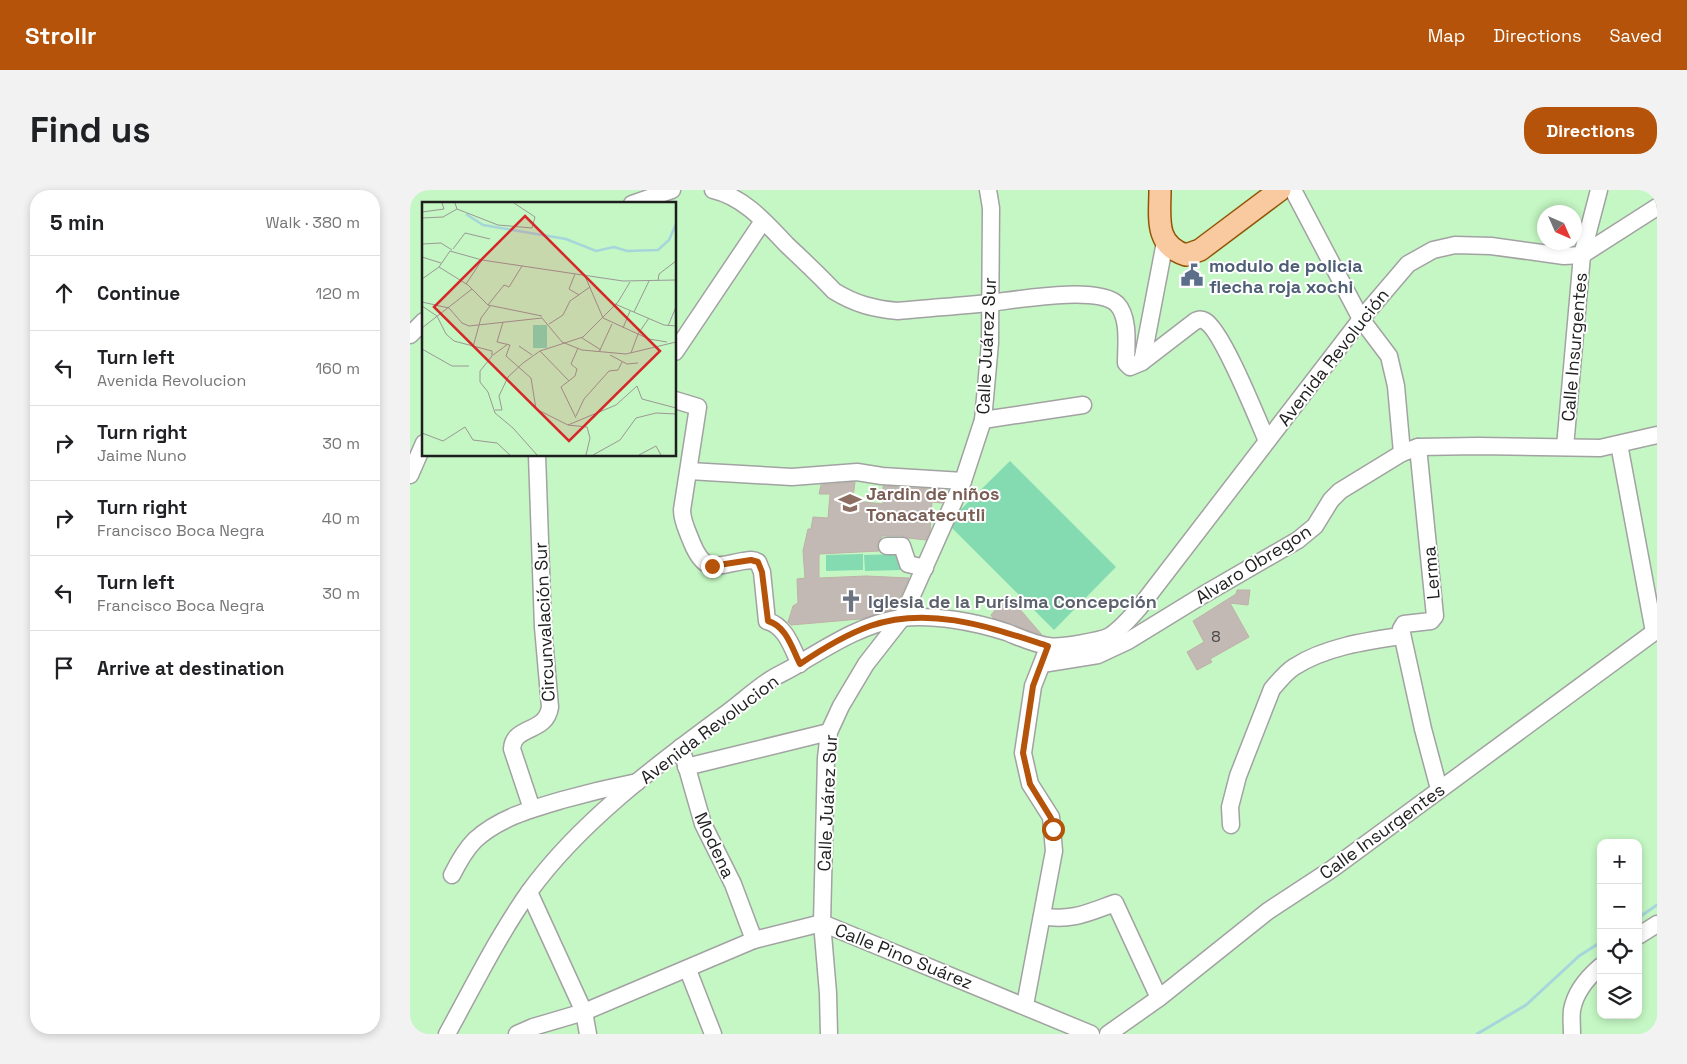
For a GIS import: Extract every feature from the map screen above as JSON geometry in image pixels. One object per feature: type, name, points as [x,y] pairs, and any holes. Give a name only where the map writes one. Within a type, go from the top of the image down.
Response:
[{"type":"main road","points":[[1160,190],[1161,231],[1165,242],[1171,249],[1186,255],[1200,250],[1280,190]]},
{"type":"street","points":[[638,202],[672,190]]},
{"type":"street","points":[[713,190],[726,193],[743,204],[763,221],[834,291],[857,304],[876,309],[898,311],[1026,297],[1069,294],[1099,296],[1112,300],[1123,315],[1134,363]]},
{"type":"street","name":"Calle Juárez Sur","points":[[829,1034],[822,923],[826,768],[829,732],[841,706],[866,664],[902,618],[963,481],[983,420],[990,343],[991,208],[988,190]]},
{"type":"street","points":[[1293,190],[1361,319],[1389,356],[1396,386],[1402,453]]},
{"type":"street","name":"Calle Insurgentes","points":[[1565,447],[1582,255],[1599,190]]},
{"type":"street","points":[[1582,255],[1657,207]]},
{"type":"street","points":[[676,351],[763,221]]},
{"type":"street","points":[[1134,363],[1165,242]]},
{"type":"street","name":"Avenida Revolución","points":[[1081,643],[1107,637],[1121,628],[1139,608],[1361,319],[1408,264],[1432,250],[1455,245],[1491,246],[1564,256],[1582,255]]},
{"type":"street","points":[[1134,363],[1196,321],[1200,319],[1206,321],[1218,335],[1231,360],[1267,441]]},
{"type":"street","points":[[410,335],[422,323]]},
{"type":"street","points":[[676,400],[698,407],[682,515],[698,557],[706,564],[712,566],[751,560],[758,562],[762,572],[768,621],[775,624],[784,633],[800,664]]},
{"type":"street","points":[[983,420],[1083,405]]},
{"type":"street","name":"Alvaro Obregon","points":[[1042,664],[1098,655],[1128,641],[1298,540],[1316,526],[1330,500],[1340,491],[1402,453],[1418,447],[1600,448],[1657,435]]},
{"type":"street","points":[[1619,444],[1655,631]]},
{"type":"street","points":[[410,475],[422,447]]},
{"type":"street","name":"Lerma","points":[[1401,636],[1400,629],[1404,624],[1431,621],[1435,616],[1418,447]]},
{"type":"street","name":"Circunvalación Sur","points":[[532,809],[512,749],[513,741],[518,736],[544,721],[550,707],[542,600],[537,456]]},
{"type":"street","points":[[688,471],[792,477],[857,472],[882,476],[963,481]]},
{"type":"street","points":[[886,546],[902,546],[908,564],[925,568]]},
{"type":"street","name":"Avenida Revolucion","points":[[446,1034],[511,920],[529,892],[552,864],[637,782],[771,679],[800,664],[833,643],[871,626],[902,618],[938,618],[969,622],[1048,646],[1081,643]]},
{"type":"street","name":"Calle Insurgentes","points":[[1108,1034],[1158,998],[1268,911],[1332,869],[1655,631]]},
{"type":"street","points":[[1231,825],[1230,807],[1238,776],[1272,688],[1294,666],[1336,649],[1372,640],[1401,636],[1439,789]]},
{"type":"street","points":[[1025,1006],[1054,851],[1051,818],[1030,784],[1023,753],[1033,686],[1048,646]]},
{"type":"street","points":[[686,767],[829,732]]},
{"type":"street","name":"Modena","points":[[681,747],[703,824],[733,884],[754,940]]},
{"type":"street","points":[[452,875],[462,856],[475,840],[499,823],[532,809],[606,788],[637,782]]},
{"type":"street","points":[[529,892],[584,1012],[588,1034]]},
{"type":"street","points":[[1042,916],[1052,919],[1069,918],[1115,903],[1158,998]]},
{"type":"street","name":"Calle Pino Suárez","points":[[517,1034],[532,1027],[584,1012],[688,970],[754,940],[822,923],[1091,1034]]},
{"type":"street","points":[[1642,933],[1657,924]]},
{"type":"street","points":[[1572,1034],[1572,1010],[1578,993],[1597,969]]},
{"type":"street","points":[[688,970],[713,1034]]},
{"type":"green space","points":[[410,190],[1657,190],[1657,1034],[410,1034]]},
{"type":"green space","points":[[1010,461],[1116,567],[1054,630],[947,523]]},
{"type":"green space","points":[[863,554],[863,570],[826,571],[826,555]]},
{"type":"green space","points":[[902,554],[902,570],[865,571],[864,555]]},
{"type":"building","points":[[855,482],[853,497],[856,497],[855,501],[883,504],[883,486],[946,490],[946,495],[942,503],[932,502],[930,531],[926,540],[902,536],[882,536],[877,546],[879,551],[819,554],[819,578],[866,576],[909,578],[895,609],[860,619],[791,625],[788,622],[793,606],[798,603],[797,579],[805,578],[803,551],[808,529],[811,529],[813,517],[828,518],[830,494],[819,494],[821,485]]},
{"type":"building","points":[[1237,590],[1250,590],[1248,605],[1230,603],[1249,637],[1210,659],[1212,662],[1197,670],[1187,652],[1204,642],[1193,621],[1236,594]]},
{"type":"building","points":[[1002,600],[1007,604],[1012,600],[1042,635],[993,618],[991,615],[996,609],[994,606]]},
{"type":"waterway","points":[[1642,915],[1657,905]]},
{"type":"waterway","points":[[1477,1034],[1526,1005],[1579,956],[1597,945]]},
{"type":"place","name":"modulo de policia flecha roja xochi","points":[[1192,275]]},
{"type":"place","name":"Jardin de niños Tonacatecutli","points":[[850,503]]},
{"type":"place","name":"Iglesia de la Purísima Concepción","points":[[851,601]]},
{"type":"route","points":[[712,566],[751,560],[758,562],[761,566],[768,621],[775,624],[784,633],[800,664],[833,643],[855,633],[871,626],[902,618],[938,618],[969,622],[1048,646],[1033,686],[1023,753],[1030,784],[1051,818],[1053,829]]}]
